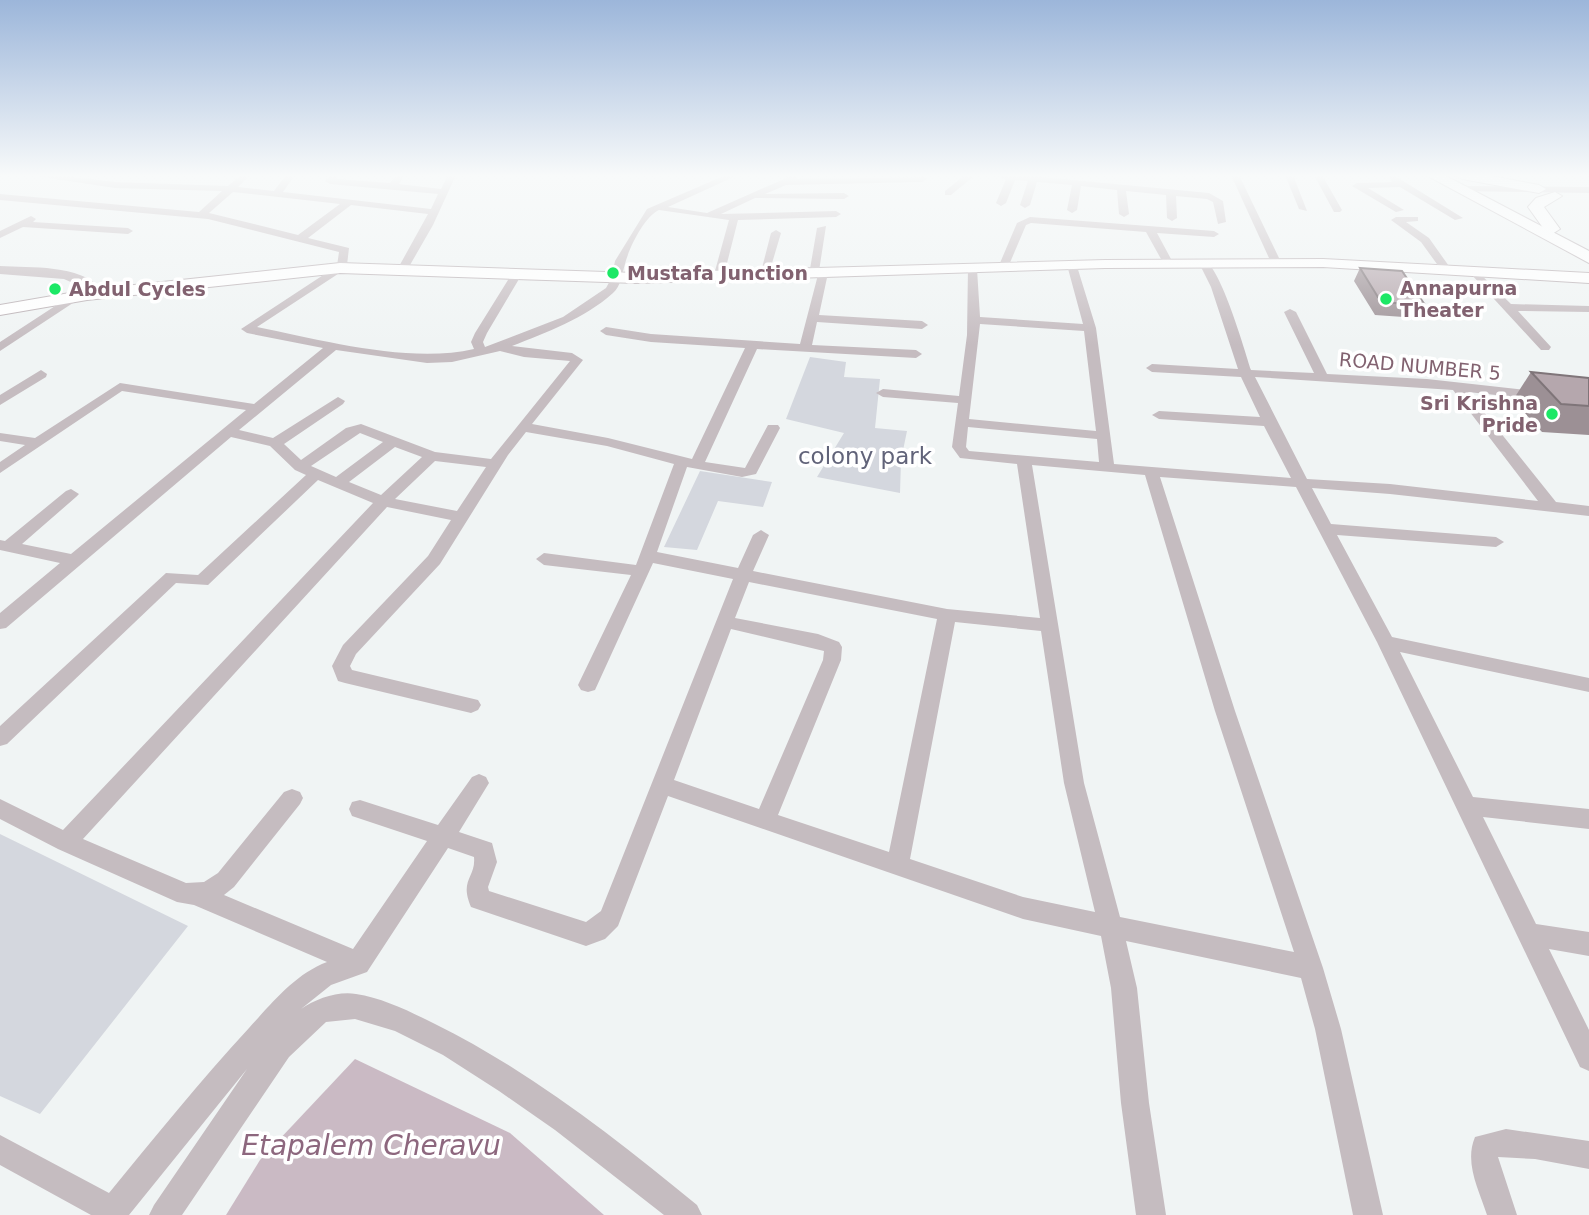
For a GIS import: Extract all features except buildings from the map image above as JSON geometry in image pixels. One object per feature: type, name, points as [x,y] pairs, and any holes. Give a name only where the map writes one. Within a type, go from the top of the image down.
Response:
[{"type":"main road","points":[[1544,232],[1589,258]]},
{"type":"main road","points":[[1557,232],[1589,248]]},
{"type":"main road","points":[[0,308],[95,289],[341,267],[617,275],[1274,258],[1444,266],[1475,272],[1589,278]]},
{"type":"main road","points":[[404,268],[517,274],[617,275],[1205,263],[1589,269]]},
{"type":"main road","points":[[0,308],[76,296],[341,267]]},
{"type":"street","points":[[272,232],[345,250],[341,267],[247,329],[332,346],[427,359],[452,359],[500,347],[585,309],[610,290],[620,261],[636,232]]},
{"type":"street","points":[[298,240],[309,232]]},
{"type":"street","points":[[404,268],[423,232]]},
{"type":"street","points":[[720,271],[730,232]]},
{"type":"street","points":[[805,349],[813,318],[822,232]]},
{"type":"street","points":[[1005,263],[1019,232]]},
{"type":"street","points":[[1151,232],[1166,259]]},
{"type":"street","points":[[1189,232],[1214,234]]},
{"type":"street","points":[[1262,232],[1274,258]]},
{"type":"street","points":[[1414,232],[1422,237],[1444,266]]},
{"type":"street","points":[[765,270],[776,233]]},
{"type":"street","points":[[1205,263],[1217,287],[1247,373],[1269,422],[1385,642],[1589,1058]]},
{"type":"street","points":[[1072,265],[1090,328],[1107,467]]},
{"type":"street","points":[[972,269],[975,297],[960,447],[965,455],[1446,495],[1589,511]]},
{"type":"street","points":[[0,270],[57,275],[83,281],[95,289]]},
{"type":"street","points":[[1475,272],[1545,347]]},
{"type":"street","points":[[481,352],[477,342],[481,333],[517,274]]},
{"type":"street","points":[[0,346],[76,296]]},
{"type":"street","points":[[1508,307],[1589,309]]},
{"type":"street","points":[[1290,312],[1322,377]]},
{"type":"street","points":[[813,318],[922,325]]},
{"type":"street","points":[[973,320],[1090,328]]},
{"type":"street","points":[[606,331],[651,338],[916,354]]},
{"type":"street","points":[[588,685],[689,463],[729,400],[753,345]]},
{"type":"street","points":[[0,623],[332,346]]},
{"type":"street","points":[[471,705],[345,676],[341,666],[349,650],[423,574],[494,464],[577,360],[572,357],[524,353],[500,347]]},
{"type":"street","name":"ROAD NUMBER 5","points":[[1152,368],[1457,386],[1589,401]]},
{"type":"street","points":[[0,401],[41,374]]},
{"type":"street","points":[[1457,386],[1551,506]]},
{"type":"street","points":[[0,469],[120,387],[257,408]]},
{"type":"street","points":[[883,393],[964,400]]},
{"type":"street","points":[[1573,400],[1589,414]]},
{"type":"street","points":[[275,443],[338,401]]},
{"type":"street","points":[[1159,415],[1269,422]]},
{"type":"street","points":[[962,422],[1104,436]]},
{"type":"street","points":[[523,427],[608,442],[689,463],[742,473],[751,471],[773,428]]},
{"type":"street","points":[[0,738],[173,577],[202,581],[308,470],[356,429],[394,440],[432,456],[494,464]]},
{"type":"street","points":[[229,432],[275,443],[308,470],[383,502],[460,517]]},
{"type":"street","points":[[0,437],[37,443]]},
{"type":"street","points":[[338,483],[394,440]]},
{"type":"street","points":[[66,842],[383,502],[432,456]]},
{"type":"street","points":[[1024,461],[1074,783],[1093,865],[1111,925],[1124,988],[1135,1103],[1151,1215]]},
{"type":"street","points":[[1151,472],[1225,711],[1311,968],[1328,1029],[1368,1215]]},
{"type":"street","points":[[4,546],[71,494]]},
{"type":"street","points":[[1327,529],[1496,542]]},
{"type":"street","points":[[360,809],[484,850],[486,862],[476,887],[480,899],[586,934],[595,932],[610,918],[761,535]]},
{"type":"street","points":[[4,546],[74,560]]},
{"type":"street","points":[[544,559],[645,563],[743,575],[947,615],[1051,626]]},
{"type":"street","points":[[898,865],[947,615]]},
{"type":"street","points":[[726,622],[818,641],[833,647],[832,660],[765,819]]},
{"type":"street","points":[[1385,642],[1586,690]]},
{"type":"street","points":[[0,1150],[112,1213],[231,1067],[296,996],[323,976],[358,963],[479,783]]},
{"type":"street","points":[[661,785],[1023,908],[1311,968]]},
{"type":"street","points":[[199,896],[226,880],[292,798]]},
{"type":"street","points":[[1467,806],[1589,819]]},
{"type":"street","points":[[0,808],[66,842],[186,894],[199,896],[358,963]]},
{"type":"street","points":[[1528,934],[1589,944]]},
{"type":"street","points":[[164,1215],[261,1073],[300,1026],[324,1009],[345,1004],[369,1007],[399,1017],[456,1048],[607,1149],[687,1215]]},
{"type":"street","points":[[1502,1215],[1484,1159],[1485,1147],[1492,1142],[1589,1155]]},
{"type":"green space","name":"colony park","points":[[810,357],[846,362],[844,377],[880,379],[875,428],[907,431],[901,460],[900,493],[817,477],[844,433],[786,419]]},
{"type":"green space","points":[[700,471],[772,482],[763,507],[718,501],[697,550],[664,547]]},
{"type":"green space","points":[[0,834],[188,926],[40,1114],[0,1096]]},
{"type":"water","name":"Etapalem Cheravu","points":[[355,1059],[510,1133],[604,1215],[226,1215],[260,1160]]},
{"type":"place","name":"Mustafa Junction","points":[[613,273]]},
{"type":"place","name":"Abdul Cycles","points":[[55,289]]},
{"type":"place","name":"Annapurna Theater","points":[[1386,299]]},
{"type":"place","name":"Sri Krishna Pride","points":[[1552,414]]}]
